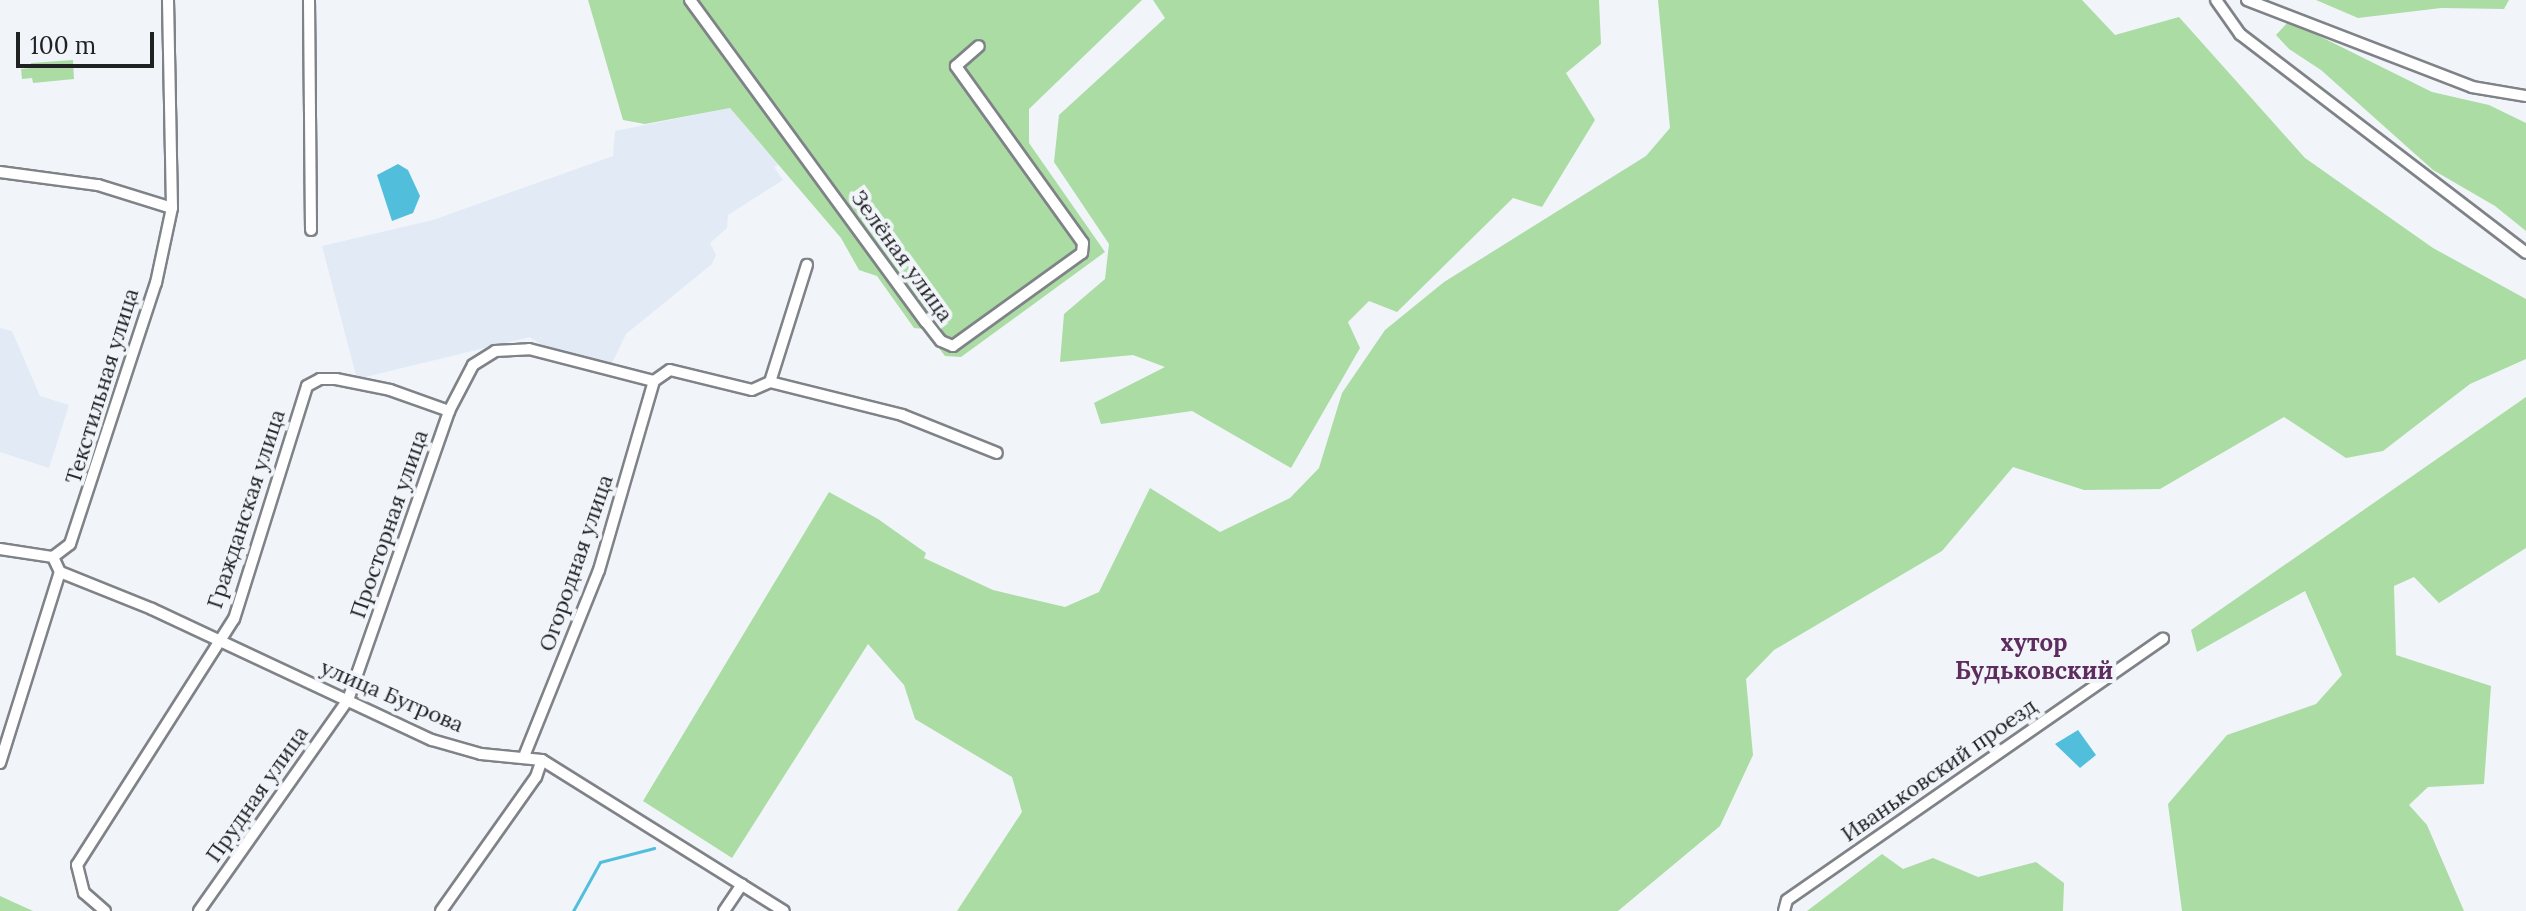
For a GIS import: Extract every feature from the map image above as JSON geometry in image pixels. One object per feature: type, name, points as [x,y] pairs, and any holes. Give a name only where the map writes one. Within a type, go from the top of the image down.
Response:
[{"type":"street","name":"Текстильная улица","points":[[53,557],[70,544],[86,506],[156,283],[172,208],[168,0]]},
{"type":"street","points":[[309,0],[311,230]]},
{"type":"street","name":"Зелёная улица","points":[[690,0],[926,322],[941,341],[953,346],[1082,253],[1083,243],[956,66],[979,46]]},
{"type":"street","points":[[2216,0],[2240,34],[2526,253]]},
{"type":"street","points":[[2247,0],[2472,87],[2526,96]]},
{"type":"street","points":[[0,172],[98,185],[172,208]]},
{"type":"street","points":[[770,382],[807,265]]},
{"type":"street","name":"Просторная улица","points":[[348,700],[449,411],[473,365],[495,351],[529,349],[654,381]]},
{"type":"street","points":[[654,381],[670,370],[752,390],[770,382],[902,415],[997,453]]},
{"type":"street","name":"Гражданская улица","points":[[105,911],[84,893],[77,865],[234,619],[307,386],[320,379],[336,379],[390,390],[449,411]]},
{"type":"street","name":"Огородная улица","points":[[525,754],[599,570],[654,381]]},
{"type":"street","points":[[0,549],[53,557],[60,572],[0,763]]},
{"type":"street","name":"улица Бугрова","points":[[60,572],[221,641],[432,740],[481,754],[525,754],[542,760],[784,911]]},
{"type":"street","name":"Иваньковский проезд","points":[[1784,911],[1787,900],[2163,639]]},
{"type":"street","name":"Прудная улица","points":[[199,911],[348,700]]},
{"type":"street","points":[[441,911],[536,777],[542,760]]},
{"type":"street","points":[[724,911],[742,884]]},
{"type":"shaded area","points":[[730,108],[778,165],[774,167],[783,180],[728,215],[727,228],[710,243],[716,255],[712,264],[626,334],[610,367],[553,353],[530,337],[357,379],[322,246],[433,220],[613,156],[615,131]]},
{"type":"shaded area","points":[[0,328],[12,331],[40,396],[69,405],[49,468],[0,452]]},
{"type":"green space","points":[[588,0],[1142,0],[1029,109],[1029,143],[1105,252],[961,357],[945,356],[924,329],[914,328],[877,276],[859,270],[841,238],[730,108],[645,124],[623,120]]},
{"type":"green space","points":[[1153,0],[1599,0],[1601,44],[1566,73],[1595,120],[1542,207],[1513,198],[1397,312],[1369,301],[1348,322],[1360,348],[1291,468],[1192,411],[1101,424],[1094,403],[1165,367],[1133,355],[1060,362],[1064,314],[1105,279],[1109,244],[1054,162],[1059,115],[1165,18]]},
{"type":"green space","points":[[1658,0],[2082,0],[2115,35],[2179,17],[2305,158],[2433,248],[2526,299],[2526,359],[2470,384],[2383,451],[2346,458],[2284,417],[2160,489],[2084,490],[2013,467],[1942,551],[1774,650],[1746,679],[1753,755],[1720,826],[1618,911],[957,911],[1022,812],[1012,777],[915,719],[904,685],[868,644],[732,858],[643,801],[829,492],[878,519],[926,553],[924,558],[993,590],[1065,607],[1099,592],[1150,488],[1220,532],[1290,498],[1319,468],[1342,393],[1385,330],[1444,282],[1646,156],[1670,128]]},
{"type":"green space","points":[[2316,0],[2509,0],[2504,9],[2441,8],[2358,18]]},
{"type":"green space","points":[[2289,21],[2432,92],[2489,105],[2526,123],[2526,231],[2495,206],[2433,170],[2321,70],[2289,49],[2276,35]]},
{"type":"green space","points":[[73,60],[74,79],[33,83],[32,78],[22,79],[21,69],[31,68],[31,63]]},
{"type":"green space","points":[[2526,397],[2526,548],[2439,603],[2414,577],[2394,586],[2396,655],[2491,686],[2484,784],[2428,787],[2409,805],[2427,825],[2464,911],[2182,911],[2168,804],[2227,735],[2316,704],[2342,675],[2305,591],[2197,652],[2191,630]]},
{"type":"green space","points":[[1882,854],[1903,869],[1933,858],[1978,877],[2036,862],[2064,883],[2063,911],[1807,911]]},
{"type":"green space","points":[[0,896],[33,911],[0,911]]},
{"type":"water","points":[[398,164],[408,170],[420,196],[413,213],[392,221],[377,175]]},
{"type":"water","points":[[2078,730],[2096,755],[2080,768],[2055,744]]},
{"type":"waterway","points":[[573,911],[600,862],[654,848]]},
{"type":"district","name":"хутор Будьковский","points":[[2034,657]]}]
